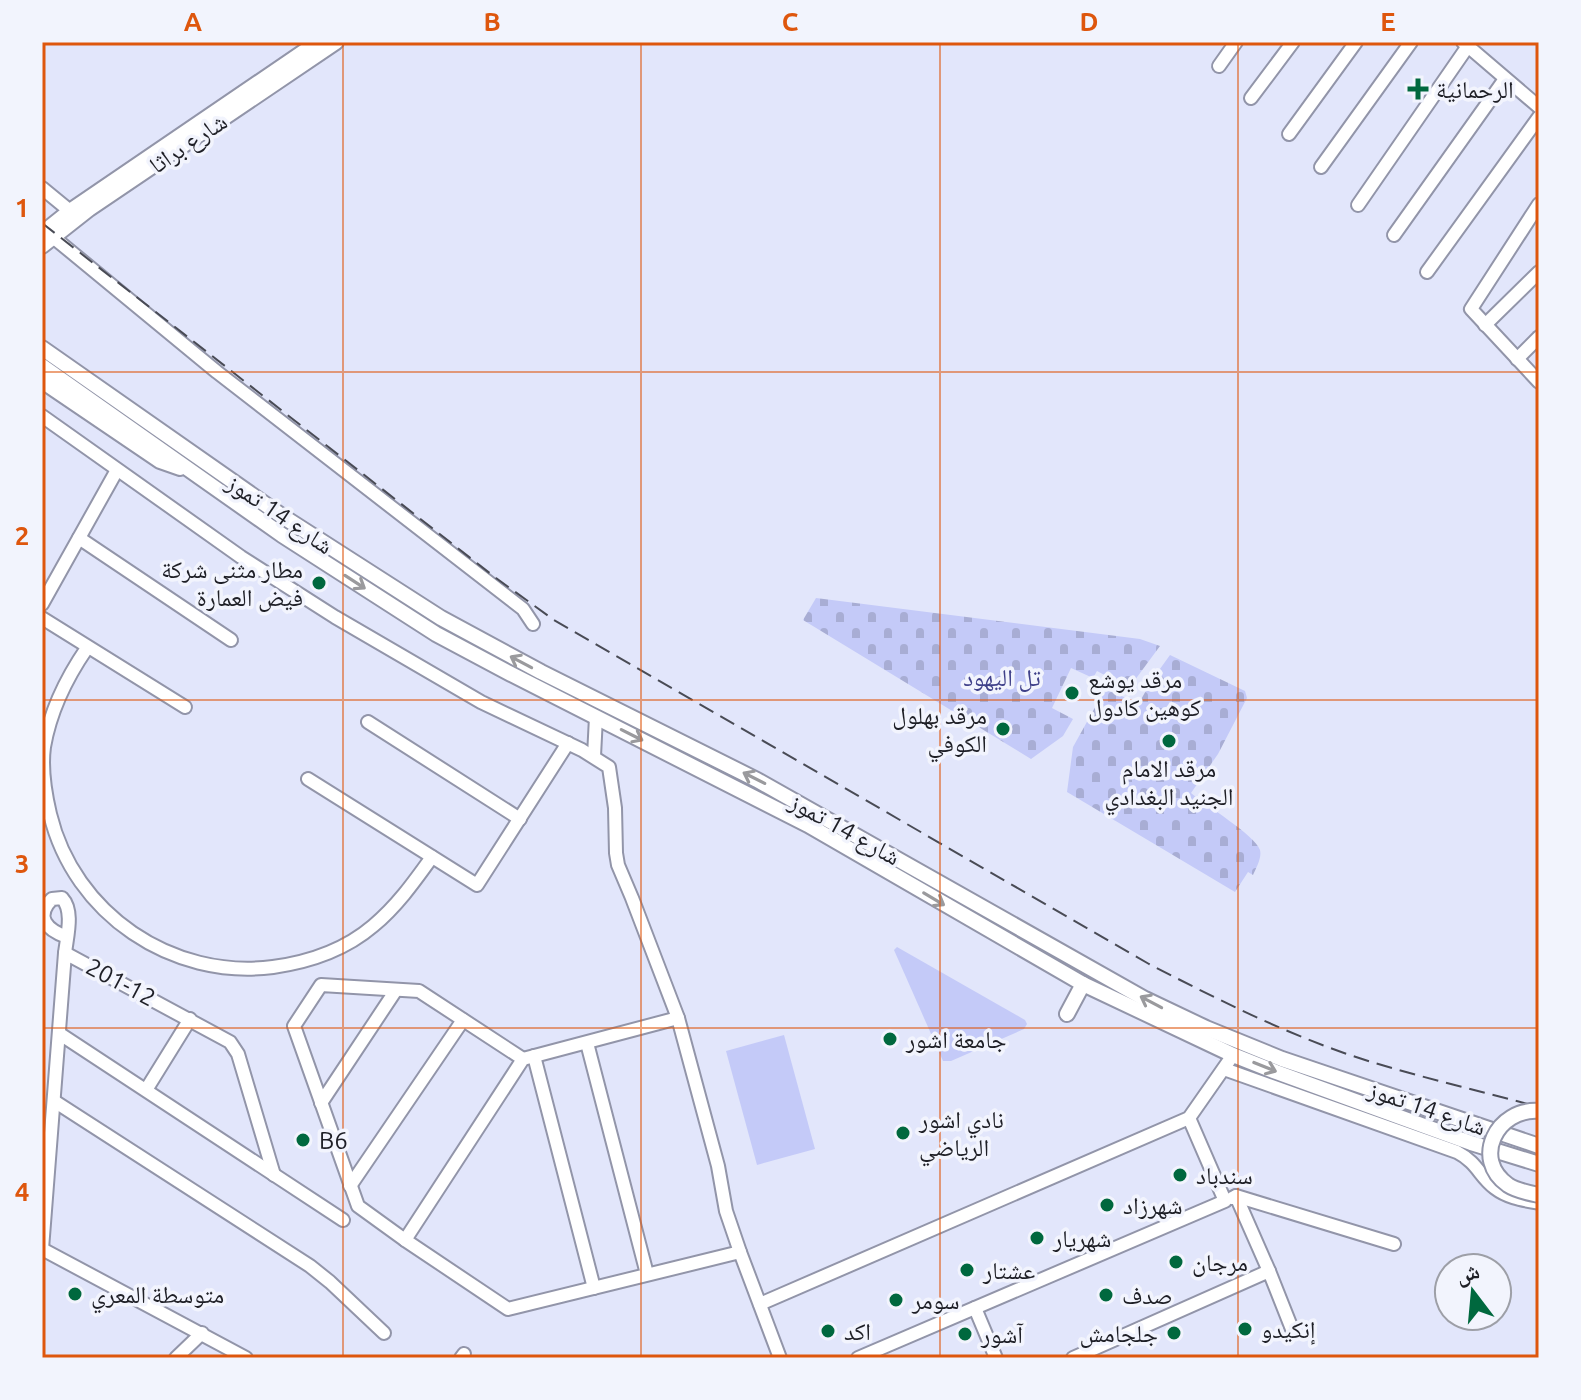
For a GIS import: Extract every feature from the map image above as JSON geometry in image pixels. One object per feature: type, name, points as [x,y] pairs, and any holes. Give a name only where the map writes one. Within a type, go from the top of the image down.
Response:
[{"type":"main road","name":"شارع براثا","points":[[46,239],[70,211],[318,42]]},
{"type":"main road","name":"شارع براثا","points":[[46,239],[336,42]]},
{"type":"main road","points":[[42,339],[189,442],[194,464]]},
{"type":"main road","points":[[42,348],[179,453]]},
{"type":"main road","points":[[42,366],[179,453]]},
{"type":"main road","name":"شارع 14 تموز","points":[[42,381],[160,461],[178,468],[194,464],[282,516],[441,618],[541,672],[757,780],[1175,1014],[1282,1059],[1539,1146]]},
{"type":"main road","name":"شارع 14 تموز","points":[[179,453],[282,535],[402,613],[448,640],[808,825],[1083,984],[1233,1055],[1471,1143],[1539,1164]]},
{"type":"main road","points":[[1067,1014],[1083,984]]},
{"type":"main road","points":[[1539,1111],[1521,1112],[1507,1119],[1496,1131],[1491,1146],[1495,1169],[1505,1182],[1519,1190],[1539,1195]]},
{"type":"street","points":[[1219,66],[1236,42]]},
{"type":"street","points":[[1251,98],[1293,42]]},
{"type":"street","points":[[1289,134],[1356,42]]},
{"type":"street","points":[[1321,167],[1411,42]]},
{"type":"street","points":[[1358,205],[1466,44],[1539,107]]},
{"type":"street","points":[[1394,235],[1505,79]]},
{"type":"street","points":[[1427,272],[1539,117]]},
{"type":"street","points":[[42,188],[70,211]]},
{"type":"street","points":[[1539,204],[1472,305],[1472,312],[1539,382]]},
{"type":"street","points":[[46,239],[523,609],[533,624]]},
{"type":"street","points":[[1485,325],[1539,272]]},
{"type":"street","points":[[1517,359],[1539,337]]},
{"type":"street","points":[[42,416],[241,557],[335,617],[481,702],[594,756],[609,767],[620,874],[678,1018],[718,1166],[726,1211],[780,1358]]},
{"type":"street","points":[[42,604],[117,470]]},
{"type":"street","points":[[79,538],[231,640]]},
{"type":"street","points":[[42,618],[185,707]]},
{"type":"street","points":[[87,648],[70,672],[52,718],[44,750],[45,792],[54,834],[73,872],[98,906],[131,934],[168,954],[209,966],[252,970],[294,964],[335,950],[371,928],[403,899],[432,857]]},
{"type":"street","points":[[594,756],[596,717]]},
{"type":"street","points":[[368,722],[520,819]]},
{"type":"street","points":[[308,779],[477,885],[568,743]]},
{"type":"street","points":[[65,953],[67,937]]},
{"type":"street","name":"201-12","points":[[42,1249],[65,953],[226,1038],[234,1047],[274,1175]]},
{"type":"street","points":[[594,1288],[528,1058],[419,991],[321,985],[294,1026],[358,1206],[508,1309],[594,1288],[647,1274],[740,1252]]},
{"type":"street","points":[[321,1103],[396,990]]},
{"type":"street","points":[[405,1240],[528,1058],[678,1018]]},
{"type":"street","points":[[146,1090],[190,1019]]},
{"type":"street","points":[[350,1186],[463,1020]]},
{"type":"street","points":[[60,1034],[343,1220]]},
{"type":"street","points":[[587,1043],[647,1274]]},
{"type":"street","points":[[760,1304],[1189,1118],[1233,1055]]},
{"type":"street","points":[[1224,1069],[1457,1152],[1472,1161],[1497,1190],[1539,1203]]},
{"type":"street","points":[[54,1101],[310,1266],[384,1333]]},
{"type":"street","points":[[1189,1118],[1269,1271],[1292,1329]]},
{"type":"street","points":[[858,1358],[1231,1198],[1394,1244]]},
{"type":"street","points":[[42,1249],[246,1358]]},
{"type":"street","points":[[1073,1358],[1269,1271]]},
{"type":"street","points":[[975,1308],[996,1358]]},
{"type":"street","points":[[176,1358],[202,1333]]},
{"type":"green space","name":"تل اليهود","points":[[816,598],[1140,639],[1160,646],[1129,688],[1097,671],[1093,678],[1071,668],[1052,708],[1073,719],[1063,736],[1031,759],[803,620]]},
{"type":"green space","points":[[1170,655],[1245,691],[1247,698],[1218,754],[1191,793],[1240,829],[1260,850],[1253,875],[1248,872],[1235,892],[1067,792],[1073,747],[1103,693],[1109,691],[1139,703]]},
{"type":"green space","points":[[897,947],[1025,1020],[1027,1024],[1024,1029],[951,1061],[943,1061],[894,950]]},
{"type":"green space","points":[[784,1035],[815,1149],[757,1165],[726,1051]]},
{"type":"railway","points":[[42,223],[554,620],[1149,964],[1221,1000],[1344,1053],[1539,1107]]},
{"type":"place","name":"الرحمانية","points":[[1418,89]]},
{"type":"place","name":"مطار مثنى شركة فيض العمارة","points":[[319,583]]},
{"type":"place","name":"مرقد يوشع كوهين كادول","points":[[1072,693]]},
{"type":"place","name":"مرقد بهلول الكوفي","points":[[1003,729]]},
{"type":"place","name":"مرقد الامام الجنيد البغدادي","points":[[1169,741]]},
{"type":"place","name":"جامعة اشور","points":[[890,1039]]},
{"type":"place","name":"نادي اشور الرياضي","points":[[903,1133]]},
{"type":"place","name":"B6","points":[[303,1140]]},
{"type":"place","name":"سندباد","points":[[1180,1175]]},
{"type":"place","name":"شهرزاد","points":[[1107,1205]]},
{"type":"place","name":"شهريار","points":[[1037,1238]]},
{"type":"place","name":"مرجان","points":[[1176,1262]]},
{"type":"place","name":"عشتار","points":[[967,1270]]},
{"type":"place","name":"متوسطة المعري","points":[[75,1294]]},
{"type":"place","name":"صدف","points":[[1106,1295]]},
{"type":"place","name":"سومر","points":[[896,1300]]},
{"type":"place","name":"إنكيدو","points":[[1245,1329]]},
{"type":"place","name":"اكد","points":[[828,1331]]},
{"type":"place","name":"جلجامش","points":[[1174,1333]]},
{"type":"place","name":"آشور","points":[[965,1334]]}]
